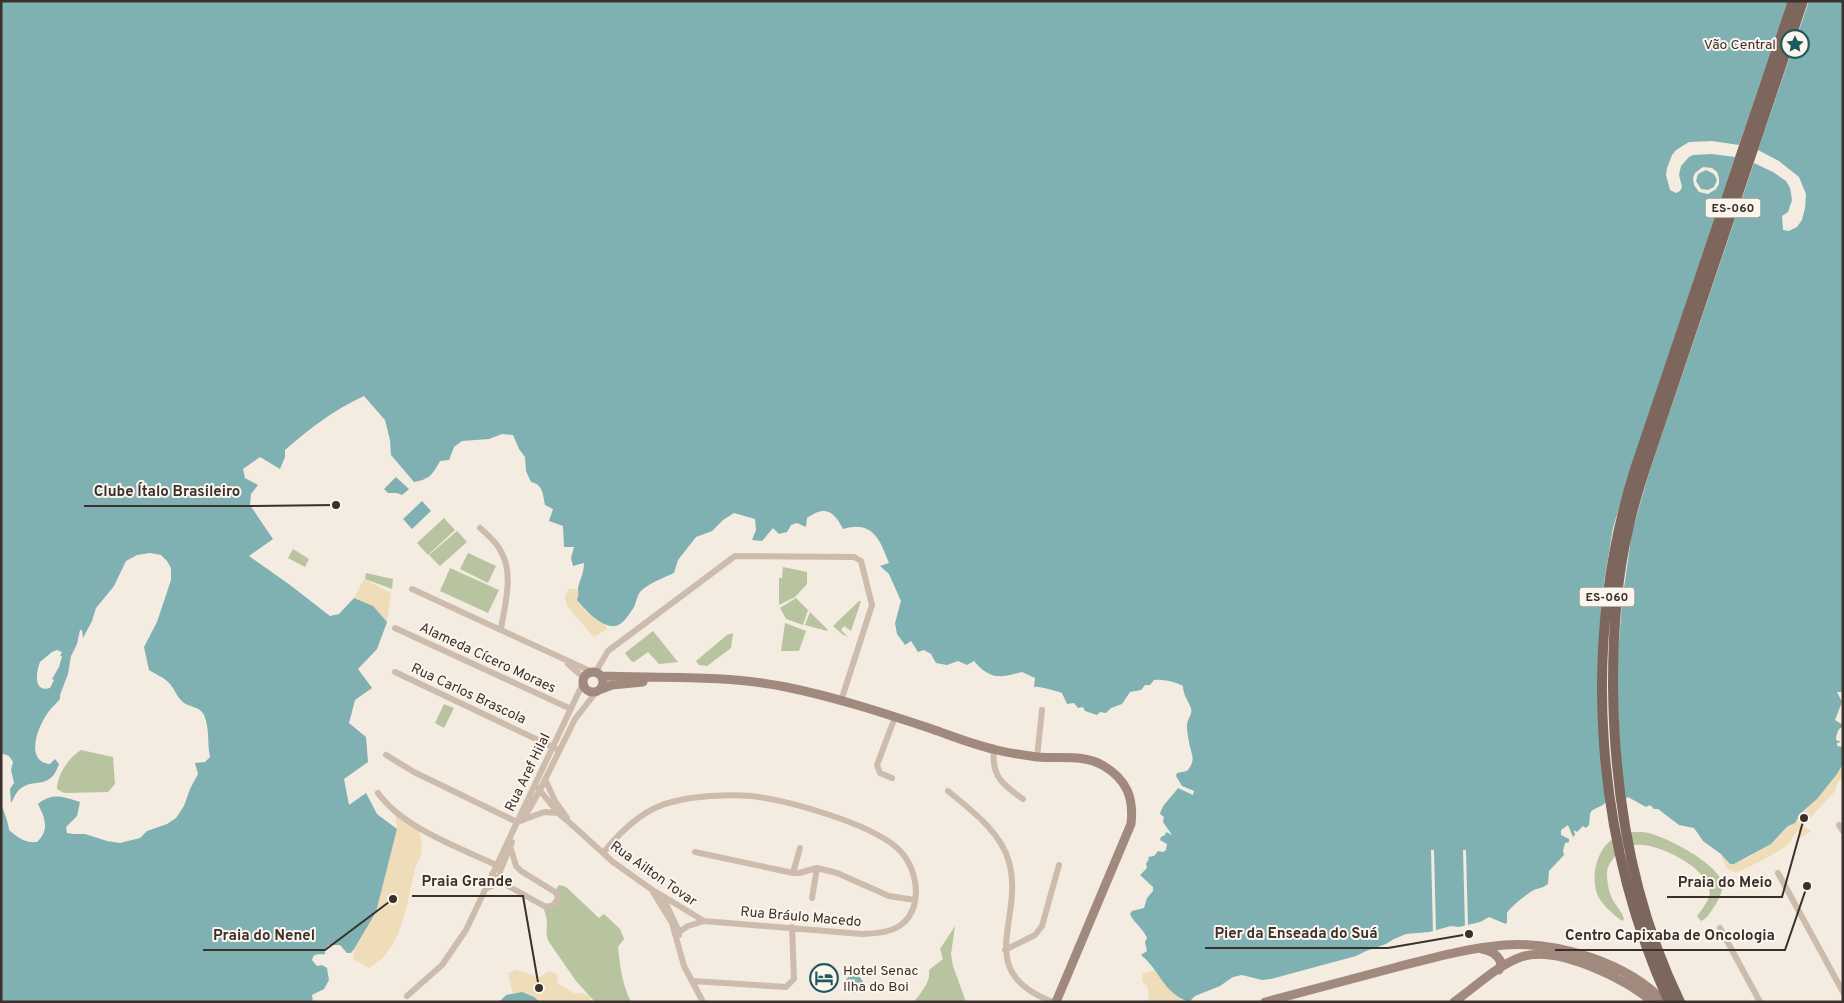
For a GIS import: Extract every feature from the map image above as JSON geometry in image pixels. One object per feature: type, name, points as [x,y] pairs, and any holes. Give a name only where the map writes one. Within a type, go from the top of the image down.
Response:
[{"type":"main road","name":"ES-060","points":[[1669,1002],[1654,968],[1636,916],[1621,862],[1611,808],[1605,754],[1603,709],[1604,636],[1609,582],[1618,529],[1635,469],[1793,1]]},
{"type":"main road","name":"ES-060","points":[[1680,1002],[1645,913],[1633,869],[1621,806],[1615,753],[1614,700],[1614,637],[1619,584],[1628,531],[1644,472],[1804,1]]},
{"type":"street","points":[[480,528],[495,542],[505,560],[508,581],[501,629]]},
{"type":"street","name":"Rua Aref Hilal","points":[[538,788],[546,779],[571,709],[608,651],[735,556],[854,557],[861,561],[872,605],[841,701]]},
{"type":"street","points":[[412,589],[559,657],[603,684],[598,691]]},
{"type":"street","name":"Alameda Cícero Moraes","points":[[395,628],[571,709]]},
{"type":"street","name":"Rua Carlos Brascola","points":[[395,672],[556,748]]},
{"type":"street","points":[[591,676],[726,680],[785,687],[895,717],[994,750],[1037,757],[1078,757],[1102,765],[1112,771],[1122,782],[1132,804],[1131,824],[1055,1002],[1037,996],[1019,981],[1009,965],[1005,950],[1012,896],[1009,863],[1002,847],[988,828],[948,791]]},
{"type":"street","points":[[591,676],[586,689],[590,692],[612,685],[660,678]]},
{"type":"street","name":"Rua Aref Hilal","points":[[407,996],[442,965],[458,944],[476,912],[496,865],[538,788],[556,748],[575,718],[598,691]]},
{"type":"street","points":[[1037,757],[1042,710]]},
{"type":"street","points":[[892,778],[880,773],[877,765],[895,717]]},
{"type":"street","points":[[994,750],[995,770],[1000,781],[1023,798]]},
{"type":"street","points":[[386,756],[414,772],[520,821],[544,812],[558,814]]},
{"type":"street","name":"Rua Ailton Tovar","points":[[546,779],[555,801],[570,823]]},
{"type":"street","name":"Rua Ailton Tovar","points":[[538,788],[558,814],[613,862],[651,889],[704,921]]},
{"type":"street","points":[[378,793],[396,812],[436,837],[496,865]]},
{"type":"street","name":"Rua Bráulo Macedo","points":[[603,853],[612,842],[642,815],[670,802],[702,797],[751,796],[786,803],[868,829],[895,846],[903,854],[912,869],[915,879],[913,911],[906,921],[895,929],[887,931],[862,934],[704,921],[688,926],[680,932]]},
{"type":"street","name":"Rua Aref Hilal","points":[[501,882],[500,871],[520,821]]},
{"type":"street","points":[[492,874],[501,882],[544,906],[552,906],[556,903],[558,897],[555,892],[516,866],[510,846]]},
{"type":"street","points":[[793,873],[800,848]]},
{"type":"street","points":[[695,852],[793,873],[817,868],[837,873],[889,896],[915,900]]},
{"type":"street","points":[[1005,950],[1035,935],[1042,926],[1059,865]]},
{"type":"street","points":[[812,898],[817,868]]},
{"type":"street","points":[[1778,873],[1843,992]]},
{"type":"street","points":[[486,889],[501,882]]},
{"type":"street","points":[[651,889],[672,923],[677,944],[703,1002]]},
{"type":"street","points":[[663,896],[680,932],[677,944]]},
{"type":"street","points":[[692,981],[786,987],[794,979],[792,927]]},
{"type":"street","points":[[1720,928],[1760,1002]]},
{"type":"street","points":[[1265,1002],[1478,948],[1516,945],[1566,951],[1620,970],[1644,984],[1664,1002]]},
{"type":"street","points":[[1478,948],[1490,950],[1497,954],[1501,962],[1499,970]]},
{"type":"street","points":[[1454,1002],[1521,957],[1537,954],[1572,960],[1631,985],[1652,1002]]},
{"type":"green space","points":[[444,518],[455,530],[428,555],[417,543]]},
{"type":"green space","points":[[457,531],[467,542],[440,566],[429,555]]},
{"type":"green space","points":[[293,549],[309,559],[305,567],[288,558]]},
{"type":"green space","points":[[468,553],[496,566],[488,583],[460,569]]},
{"type":"green space","points":[[783,567],[807,572],[807,584],[795,597],[779,605],[779,578],[782,578]]},
{"type":"green space","points":[[450,568],[499,590],[488,613],[440,591]]},
{"type":"green space","points":[[366,573],[393,579],[392,589],[365,579]]},
{"type":"green space","points":[[796,598],[808,610],[803,625],[786,619],[780,608]]},
{"type":"green space","points":[[861,601],[851,631],[844,626],[841,630],[848,637],[833,626]]},
{"type":"green space","points":[[810,612],[828,630],[827,631],[805,625]]},
{"type":"green space","points":[[785,623],[806,631],[799,651],[781,651]]},
{"type":"green space","points":[[653,631],[678,662],[659,664],[648,652],[634,662],[631,661],[625,653]]},
{"type":"green space","points":[[733,633],[731,648],[707,666],[699,665],[696,661],[727,635]]},
{"type":"green space","points":[[444,704],[454,708],[444,728],[435,723]]},
{"type":"green space","points":[[81,750],[113,757],[115,784],[108,792],[64,793],[57,789],[64,767]]},
{"type":"green space","points":[[1642,832],[1662,838],[1687,850],[1700,858],[1718,874],[1722,882],[1721,894],[1711,912],[1703,920],[1701,921],[1697,916],[1709,897],[1709,887],[1704,877],[1683,860],[1670,853],[1645,845],[1635,845],[1621,851],[1615,856],[1608,868],[1607,881],[1612,899],[1624,919],[1622,921],[1600,900],[1595,888],[1595,869],[1601,852],[1614,838],[1622,834]]},
{"type":"green space","points":[[559,885],[566,887],[599,918],[604,914],[620,929],[624,939],[618,947],[623,982],[631,1002],[595,1002],[576,981],[549,942],[544,909],[555,905],[556,889]]},
{"type":"green space","points":[[955,926],[951,954],[953,966],[966,1002],[914,1002],[927,983],[929,970],[943,959],[940,949]]},
{"type":"sand","points":[[364,579],[391,593],[387,622],[372,607],[354,598]]},
{"type":"sand","points":[[568,589],[578,589],[579,595],[577,600],[584,610],[604,623],[607,629],[594,637],[567,606],[565,598]]},
{"type":"sand","points":[[1843,764],[1843,776],[1838,782],[1835,791],[1803,826],[1812,831],[1798,839],[1801,834],[1798,831],[1786,846],[1737,872],[1731,871],[1727,867],[1723,862],[1721,854],[1736,862],[1744,860],[1771,844],[1817,799]]},
{"type":"sand","points":[[395,814],[419,831],[422,851],[397,936],[381,959],[369,968],[353,959],[354,949],[376,912],[397,829]]},
{"type":"sand","points":[[516,970],[540,977],[549,971],[557,974],[558,984],[574,993],[590,996],[590,1002],[540,1002],[521,993],[513,994],[508,973]]},
{"type":"sand","points":[[1154,970],[1172,991],[1186,1000],[1149,1002],[1148,987],[1142,981],[1143,974]]},
{"type":"water","points":[[1,1],[1843,1],[1843,692],[1837,692],[1842,702],[1835,720],[1843,725],[1837,732],[1836,740],[1841,742],[1837,743],[1837,746],[1843,747],[1843,764],[1817,799],[1800,814],[1795,823],[1788,826],[1771,844],[1734,864],[1730,864],[1721,854],[1703,841],[1694,828],[1679,825],[1650,805],[1646,807],[1628,797],[1623,801],[1610,797],[1603,805],[1591,812],[1589,825],[1586,828],[1583,826],[1577,832],[1574,830],[1575,835],[1573,837],[1568,825],[1561,830],[1561,835],[1569,839],[1569,842],[1565,843],[1564,855],[1549,871],[1548,884],[1534,890],[1519,900],[1507,913],[1506,924],[1489,917],[1480,922],[1459,927],[1451,926],[1429,932],[1406,934],[1356,956],[1271,979],[1262,980],[1242,975],[1233,977],[1220,986],[1195,996],[1189,1002],[1173,993],[1141,955],[1147,951],[1145,942],[1147,938],[1130,914],[1132,911],[1144,908],[1147,898],[1153,891],[1153,887],[1140,875],[1147,868],[1148,857],[1154,856],[1158,851],[1163,852],[1166,850],[1167,844],[1160,840],[1161,837],[1166,832],[1172,835],[1163,822],[1164,817],[1160,814],[1163,807],[1178,788],[1193,795],[1194,791],[1182,786],[1176,776],[1177,773],[1187,771],[1193,760],[1187,729],[1187,722],[1191,711],[1183,686],[1169,681],[1154,680],[1150,685],[1145,685],[1141,690],[1130,692],[1122,704],[1111,708],[1106,713],[1100,712],[1097,715],[1085,711],[1083,707],[1078,708],[1074,703],[1067,704],[1062,693],[1034,687],[1035,678],[1022,672],[996,676],[985,672],[974,661],[967,665],[958,661],[947,665],[936,663],[931,654],[924,650],[918,652],[911,641],[905,645],[897,634],[895,623],[901,601],[889,574],[880,566],[889,563],[874,534],[862,527],[843,529],[832,514],[824,511],[807,518],[806,527],[797,523],[791,525],[787,532],[779,534],[773,528],[762,541],[752,540],[756,530],[755,519],[734,513],[723,520],[712,531],[696,537],[678,560],[674,573],[643,589],[626,618],[618,625],[610,626],[599,621],[577,600],[584,563],[573,566],[571,558],[574,547],[564,547],[563,526],[549,521],[553,509],[545,505],[540,488],[531,482],[526,471],[525,457],[513,435],[502,434],[489,439],[462,441],[454,447],[449,460],[440,461],[430,476],[414,482],[391,455],[390,440],[385,420],[364,396],[323,420],[285,450],[285,457],[280,469],[260,457],[243,469],[245,478],[258,485],[251,494],[250,505],[273,539],[249,556],[330,616],[339,614],[354,598],[373,606],[387,622],[377,649],[358,669],[372,688],[355,700],[349,723],[366,737],[368,762],[344,779],[349,805],[366,793],[377,814],[397,829],[376,912],[354,949],[351,953],[347,953],[340,945],[329,945],[325,949],[325,954],[317,954],[313,957],[312,960],[317,966],[322,965],[327,968],[329,980],[324,989],[312,995],[313,1002],[1,1002],[1,801],[9,830],[25,841],[37,842],[44,833],[43,814],[38,804],[48,798],[58,797],[80,802],[77,816],[66,827],[67,833],[85,834],[120,843],[140,838],[147,831],[167,824],[176,818],[184,806],[198,774],[195,763],[205,762],[210,757],[207,726],[202,712],[184,703],[168,682],[149,670],[144,647],[157,622],[171,580],[171,568],[161,555],[150,553],[137,555],[126,561],[114,586],[96,608],[83,638],[82,630],[80,630],[60,699],[41,724],[36,741],[35,749],[37,756],[42,761],[50,764],[55,759],[59,764],[51,778],[20,789],[11,803],[10,789],[14,783],[11,770],[13,762],[9,756],[1,753]],"holes":[[[57,650],[62,652],[59,667],[52,679],[54,680],[50,688],[45,689],[41,687],[37,681],[37,671],[40,662],[52,652]]]},
{"type":"water","points":[[396,477],[409,489],[402,495],[388,493],[384,489]]},
{"type":"water","points":[[422,501],[431,511],[412,529],[403,519]]},
{"type":"water","points":[[850,975],[858,975],[863,980],[861,991],[850,993],[845,988],[845,980]]},
{"type":"water","points":[[522,992],[540,1002],[499,1002],[506,995]]},
{"type":"pier","points":[[1788,1],[1809,1],[1758,150],[1779,161],[1799,177],[1806,194],[1805,208],[1802,220],[1797,227],[1789,231],[1783,230],[1782,216],[1788,212],[1792,200],[1790,188],[1786,181],[1754,163],[1649,473],[1632,532],[1622,602],[1618,655],[1618,709],[1623,803],[1611,800],[1606,805],[1600,745],[1599,654],[1604,582],[1613,528],[1631,467],[1735,157],[1712,154],[1689,157],[1681,166],[1679,175],[1682,187],[1676,193],[1670,190],[1666,175],[1667,168],[1676,150],[1689,142],[1712,141],[1739,145]]},
{"type":"pier","points":[[1703,167],[1712,168],[1717,172],[1719,178],[1719,184],[1716,189],[1708,194],[1699,192],[1694,185],[1693,178],[1695,173]],"holes":[[[1706,170],[1714,174],[1717,180],[1714,187],[1708,190],[1701,189],[1696,181],[1698,174]]]},
{"type":"pier","points":[[1431,850],[1434,850],[1436,933],[1433,934]]},
{"type":"pier","points":[[1463,850],[1466,850],[1468,927],[1465,928]]},
{"type":"place","name":"Vão Central","points":[[1795,44]]},
{"type":"place","name":"Clube Ítalo Brasileiro","points":[[336,505]]},
{"type":"place","name":"Praia do Meio","points":[[1804,818]]},
{"type":"place","name":"Centro Capixaba de Oncologia","points":[[1807,886]]},
{"type":"place","name":"Praia do Nenel","points":[[393,899]]},
{"type":"place","name":"Pier da Enseada do Suá","points":[[1469,934]]},
{"type":"place","name":"Hotel Senac Ilha do Boi","points":[[824,978]]},
{"type":"place","name":"Praia Grande","points":[[539,988]]}]
